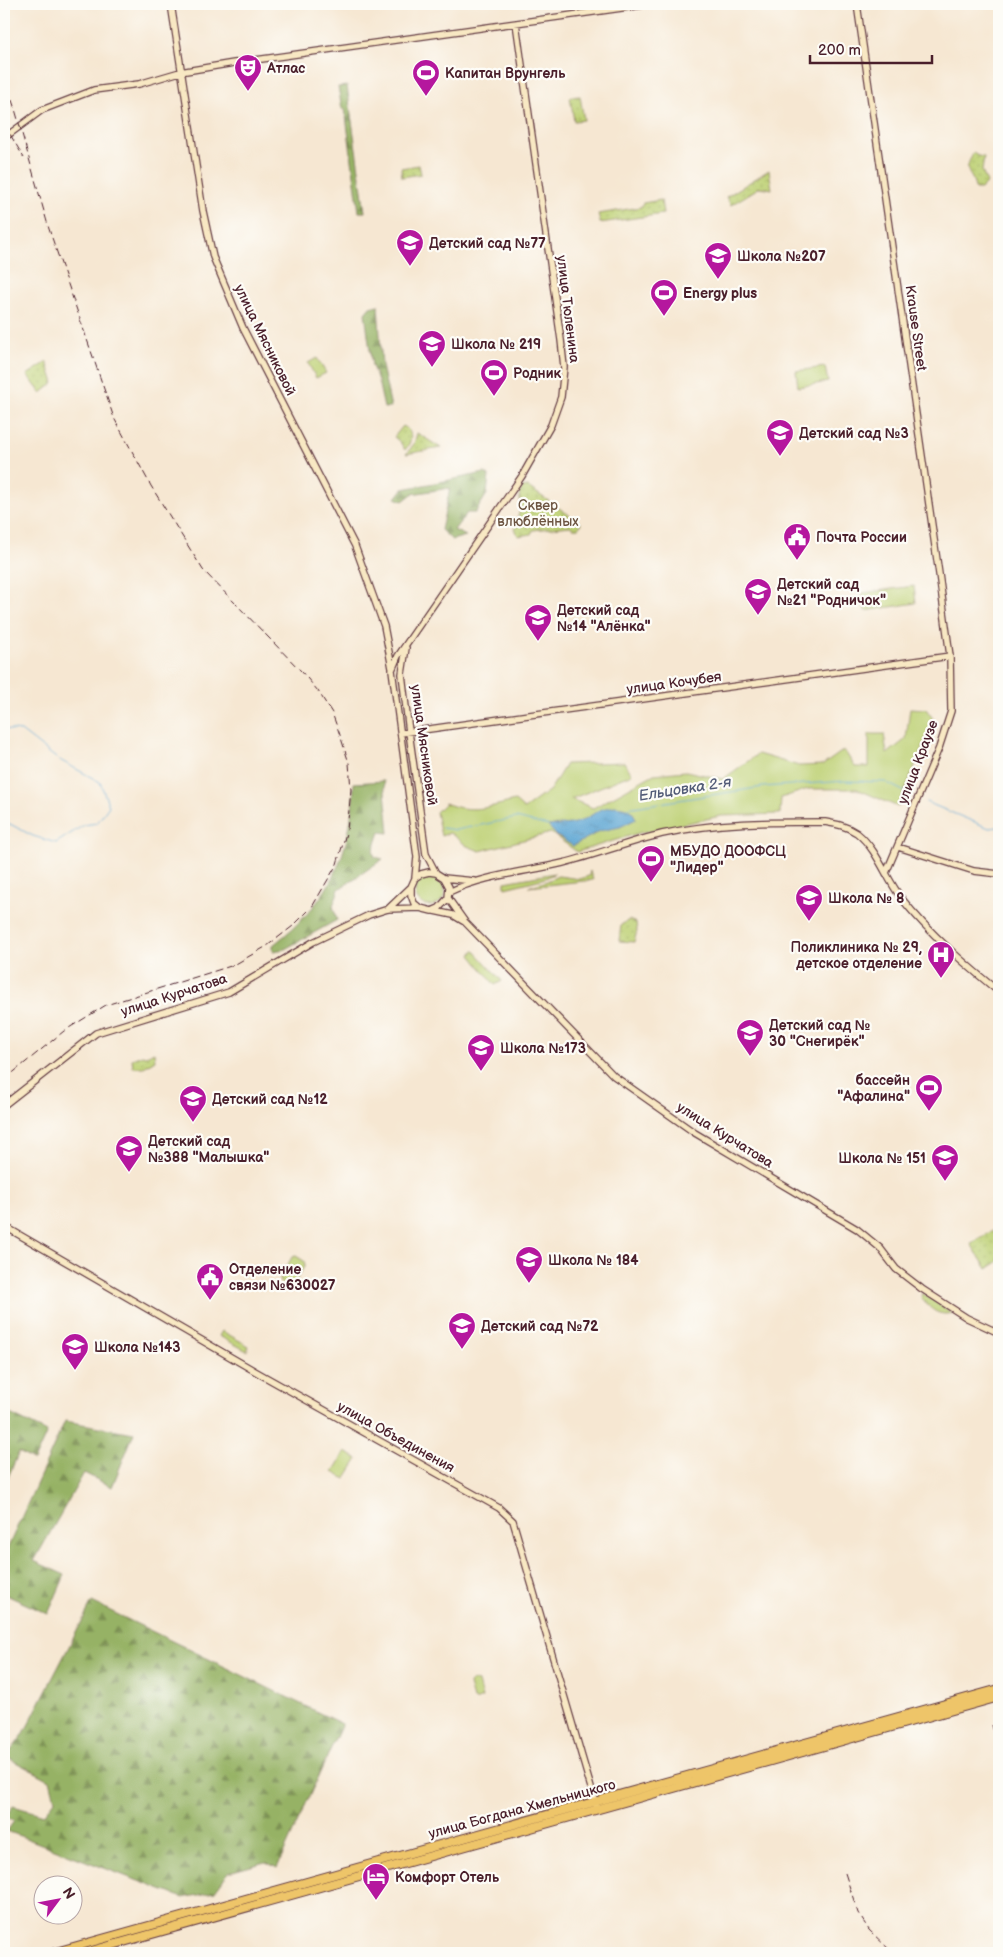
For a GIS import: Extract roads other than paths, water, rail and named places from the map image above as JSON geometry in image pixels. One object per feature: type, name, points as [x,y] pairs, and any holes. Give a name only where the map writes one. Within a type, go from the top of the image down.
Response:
[{"type":"highway","name":"улица Богдана Хмельницкого","points":[[597,1806],[999,1690]]},
{"type":"highway","name":"улица Богдана Хмельницкого","points":[[84,1953],[167,1926],[495,1834],[999,1697]]},
{"type":"highway","name":"улица Богдана Хмельницкого","points":[[52,1953],[167,1926]]},
{"type":"street","name":"улица Мясниковой","points":[[171,4],[180,72],[213,257],[243,328],[355,546],[384,626],[392,670],[417,857],[415,878]]},
{"type":"street","points":[[4,138],[42,110],[66,100],[94,90],[139,84],[180,72],[650,4]]},
{"type":"street","name":"Krause Street","points":[[857,4],[950,656]]},
{"type":"street","name":"улица Тюленина","points":[[406,646],[522,476],[551,425],[561,397],[564,367],[516,23]]},
{"type":"street","name":"улица Мясниковой","points":[[406,646],[402,674],[409,732],[426,854],[436,873]]},
{"type":"street","points":[[392,670],[394,662],[406,646]]},
{"type":"street","name":"улица Кочубея","points":[[401,734],[950,656]]},
{"type":"street","name":"улица Краузе","points":[[886,873],[940,748],[951,711],[950,656]]},
{"type":"street","points":[[432,911],[439,908],[449,895],[478,881],[564,863],[663,834],[731,824],[825,822],[848,828],[858,834],[901,897],[920,921],[999,992]]},
{"type":"street","points":[[898,847],[974,871],[999,874]]},
{"type":"street","points":[[464,922],[453,915],[420,908],[414,903],[411,887],[415,878],[429,872],[436,873],[444,878],[478,881]]},
{"type":"street","points":[[444,878],[449,887],[449,895],[464,922]]},
{"type":"street","name":"улица Курчатова","points":[[388,909],[411,887]]},
{"type":"street","name":"улица Курчатова","points":[[4,1105],[96,1033],[229,992],[313,942],[346,925],[388,909],[420,908]]},
{"type":"street","name":"улица Курчатова","points":[[464,922],[598,1062],[630,1089],[695,1133],[857,1229],[880,1248],[896,1269],[922,1289],[967,1318],[999,1332]]},
{"type":"street","name":"улица Объединения","points":[[4,1226],[290,1391],[499,1508],[513,1520],[597,1806]]},
{"type":"water","points":[[615,806],[628,809],[636,819],[620,827],[600,831],[573,846],[557,836],[548,826],[577,822],[601,809]]},
{"type":"waterway","name":"Ельцовка 2-я","points":[[4,729],[21,731],[56,758],[100,782],[109,806],[97,823],[84,825],[56,843],[33,836],[10,824],[4,824]]},
{"type":"waterway","name":"Ельцовка 2-я","points":[[627,808],[763,787],[845,781],[885,782],[907,793]]},
{"type":"waterway","name":"Ельцовка 2-я","points":[[926,802],[989,828],[999,827]]},
{"type":"waterway","name":"Ельцовка 2-я","points":[[442,828],[456,830],[516,818],[548,826]]},
{"type":"railway","points":[[4,77],[49,229],[114,418],[151,486],[203,570],[318,691],[332,713],[340,735],[349,763],[351,790],[347,830],[337,864],[312,907],[293,926],[267,946],[234,965],[106,1005],[64,1031],[4,1080]]},
{"type":"railway","points":[[4,124],[24,158]]},
{"type":"railway","points":[[992,1725],[999,1751]]},
{"type":"railway","points":[[845,1873],[858,1913],[869,1930],[893,1953]]},
{"type":"place","name":"Атлас","points":[[248,92]]},
{"type":"place","name":"Капитан Врунгель","points":[[426,97]]},
{"type":"place","name":"Детский сад №77","points":[[410,267]]},
{"type":"place","name":"Школа №207","points":[[718,280]]},
{"type":"place","name":"Energy plus","points":[[664,317]]},
{"type":"place","name":"Школа № 219","points":[[432,368]]},
{"type":"place","name":"Родник","points":[[494,397]]},
{"type":"place","name":"Детский сад №3","points":[[780,457]]},
{"type":"place","name":"Почта России","points":[[797,561]]},
{"type":"place","name":"Детский сад №21 \"Родничок\"","points":[[758,616]]},
{"type":"place","name":"Детский сад №14 \"Алёнка\"","points":[[538,642]]},
{"type":"place","name":"МБУДО ДООФСЦ \"Лидер\"","points":[[651,883]]},
{"type":"place","name":"Школа № 8","points":[[809,922]]},
{"type":"place","name":"Поликлиника № 29, детское отделение","points":[[941,979]]},
{"type":"place","name":"Детский сад № 30 \"Снегирёк\"","points":[[750,1057]]},
{"type":"place","name":"Школа №173","points":[[481,1072]]},
{"type":"place","name":"бассейн \"Афалина\"","points":[[929,1112]]},
{"type":"place","name":"Детский сад №12","points":[[193,1123]]},
{"type":"place","name":"Детский сад №388 \"Малышка\"","points":[[129,1173]]},
{"type":"place","name":"Школа № 151","points":[[945,1182]]},
{"type":"place","name":"Школа № 184","points":[[529,1284]]},
{"type":"place","name":"Отделение связи №630027","points":[[210,1301]]},
{"type":"place","name":"Детский сад №72","points":[[462,1350]]},
{"type":"place","name":"Школа №143","points":[[75,1371]]},
{"type":"place","name":"Комфорт Отель","points":[[376,1901]]},
{"type":"park label","name":"Сквер влюблённых","points":[[538,514]]}]
